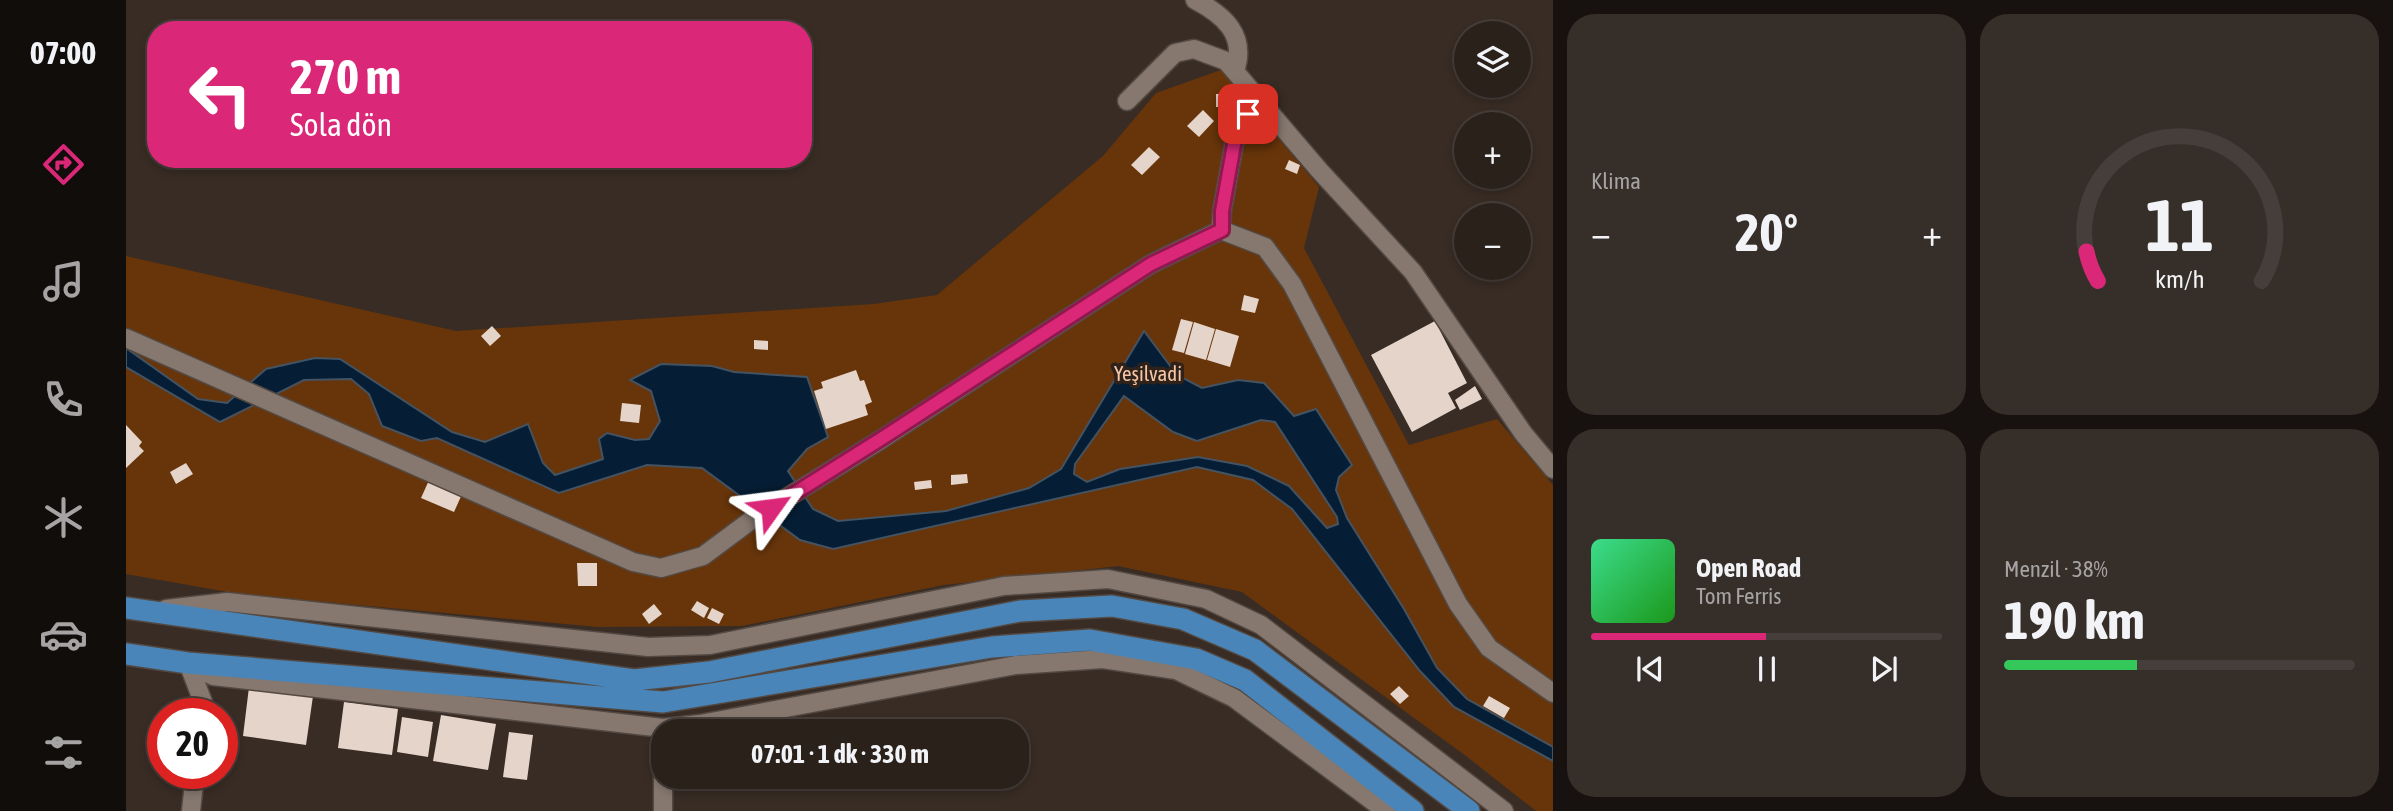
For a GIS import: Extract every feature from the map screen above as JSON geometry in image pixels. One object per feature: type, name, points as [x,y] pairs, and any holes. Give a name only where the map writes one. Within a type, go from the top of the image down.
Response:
[{"type":"main road","points":[[133,610],[634,680],[709,672],[1020,611],[1112,606],[1183,619],[1255,650],[1469,811]]},
{"type":"main road","points":[[126,654],[188,663],[663,702],[992,647],[1090,640],[1196,659],[1245,680],[1413,811]]},
{"type":"street","points":[[1195,0],[1216,11],[1231,27],[1236,38],[1239,60],[1235,71]]},
{"type":"street","points":[[1127,101],[1175,53],[1194,49],[1226,61],[1413,272],[1523,433],[1553,469]]},
{"type":"street","points":[[1222,230],[1222,211],[1237,128],[1260,100]]},
{"type":"street","points":[[126,338],[633,562],[661,568],[703,556],[754,518],[1151,264],[1222,230],[1265,247],[1292,284],[1458,604],[1482,640],[1489,648],[1553,693]]},
{"type":"street","points":[[133,610],[227,602],[648,647],[710,645],[1004,586],[1108,579],[1206,599],[1261,625],[1504,811]]},
{"type":"street","points":[[724,719],[1016,665],[1103,659],[1176,670],[1234,698],[1386,811]]},
{"type":"street","points":[[188,663],[201,698]]},
{"type":"street","points":[[188,663],[213,676],[651,727]]},
{"type":"street","points":[[191,811],[193,789]]},
{"type":"street","points":[[663,789],[663,811]]},
{"type":"green space","name":"Yeşilvadi","points":[[1221,70],[1319,187],[1304,248],[1409,445],[1497,419],[1553,485],[1553,811],[1536,811],[1466,756],[1242,592],[1118,566],[944,585],[742,626],[598,627],[239,594],[126,574],[126,256],[456,331],[874,304],[937,295],[1103,156],[1156,93]]},
{"type":"water","points":[[1144,331],[1177,375],[1202,388],[1238,380],[1264,383],[1294,416],[1316,409],[1352,465],[1339,477],[1336,490],[1347,518],[1437,668],[1467,699],[1553,747],[1553,761],[1454,707],[1420,671],[1292,509],[1253,480],[1197,467],[833,549],[800,540],[702,468],[647,465],[559,493],[437,438],[421,441],[382,426],[369,394],[351,379],[304,380],[220,422],[126,367],[126,348],[198,399],[227,403],[266,369],[315,358],[340,359],[452,432],[485,442],[528,424],[543,463],[555,475],[603,459],[599,439],[607,433],[635,440],[649,439],[660,421],[651,391],[630,380],[661,364],[712,366],[734,372],[807,377],[828,437],[807,449],[788,471],[813,509],[838,521],[946,511],[1029,488],[1061,469]],"holes":[[[1124,396],[1173,432],[1197,441],[1261,420],[1275,422],[1337,517],[1338,524],[1327,528],[1289,486],[1247,466],[1198,457],[1120,469],[1087,482],[1074,474],[1075,464]]]},
{"type":"building","points":[[1216,94],[1228,94],[1228,107],[1216,107]]},
{"type":"building","points":[[1203,110],[1214,121],[1199,137],[1187,126]]},
{"type":"building","points":[[1149,147],[1160,157],[1142,175],[1131,165]]},
{"type":"building","points":[[1289,160],[1300,165],[1297,174],[1285,169]]},
{"type":"building","points":[[1244,295],[1259,299],[1255,313],[1241,310]]},
{"type":"building","points":[[1181,319],[1193,322],[1184,353],[1172,350]]},
{"type":"building","points":[[1435,321],[1467,383],[1448,393],[1456,408],[1412,432],[1371,355]]},
{"type":"building","points":[[1194,322],[1215,329],[1206,360],[1185,354]]},
{"type":"building","points":[[492,326],[501,336],[490,346],[481,336]]},
{"type":"building","points":[[1216,329],[1239,336],[1230,367],[1207,360]]},
{"type":"building","points":[[754,340],[768,341],[768,350],[754,349]]},
{"type":"building","points":[[856,370],[860,381],[864,380],[872,402],[865,405],[868,415],[826,429],[814,391],[823,388],[821,382]]},
{"type":"building","points":[[1475,386],[1482,399],[1460,410],[1455,400]]},
{"type":"building","points":[[622,403],[641,405],[639,423],[620,421]]},
{"type":"building","points":[[126,425],[142,442],[139,446],[144,451],[126,468]]},
{"type":"building","points":[[186,463],[193,474],[176,484],[170,472]]},
{"type":"building","points":[[967,474],[968,483],[951,485],[951,475]]},
{"type":"building","points":[[430,478],[463,492],[454,512],[421,498]]},
{"type":"building","points":[[931,480],[932,488],[915,490],[914,482]]},
{"type":"building","points":[[577,563],[597,563],[597,586],[578,586]]},
{"type":"building","points":[[697,601],[709,608],[704,618],[691,610]]},
{"type":"building","points":[[654,604],[662,614],[649,624],[642,614]]},
{"type":"building","points":[[712,608],[724,614],[719,624],[707,618]]},
{"type":"building","points":[[1399,686],[1409,696],[1400,704],[1390,694]]},
{"type":"building","points":[[249,687],[313,696],[306,745],[243,736]]},
{"type":"building","points":[[1489,696],[1510,708],[1504,718],[1483,706]]},
{"type":"building","points":[[344,702],[398,709],[392,755],[338,748]]},
{"type":"building","points":[[441,715],[496,724],[488,770],[433,761]]},
{"type":"building","points":[[402,717],[433,722],[428,757],[397,752]]},
{"type":"building","points":[[509,732],[533,735],[527,780],[503,777]]},
{"type":"route","points":[[771,508],[1151,264],[1222,230],[1222,211],[1237,128],[1248,114]]}]
